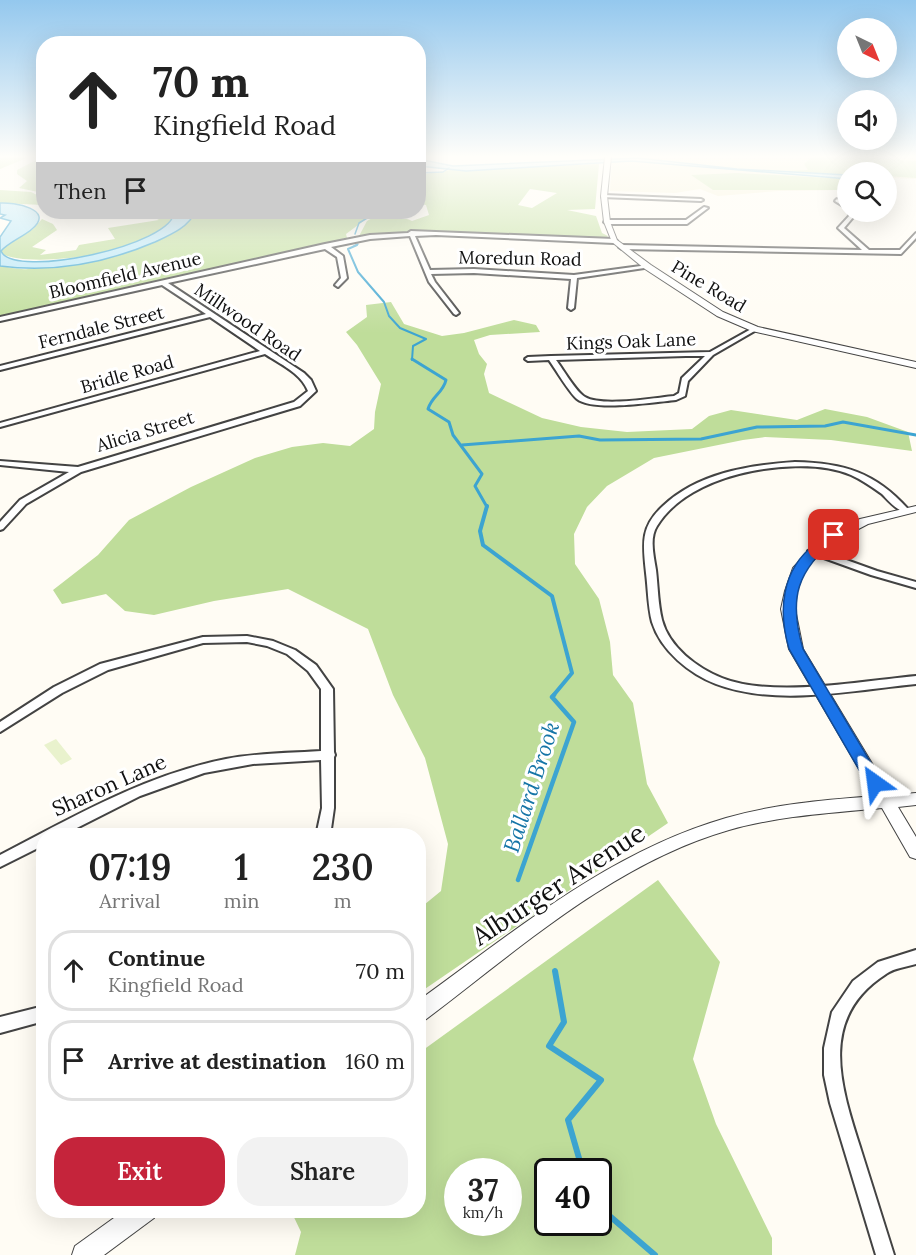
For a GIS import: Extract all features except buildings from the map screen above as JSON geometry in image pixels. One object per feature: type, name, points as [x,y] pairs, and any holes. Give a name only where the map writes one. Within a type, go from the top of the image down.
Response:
[{"type":"street","points":[[606,216],[614,241]]},
{"type":"street","points":[[607,222],[687,222],[696,216]]},
{"type":"street","points":[[848,222],[841,228],[867,251]]},
{"type":"street","points":[[411,233],[432,282],[456,313]]},
{"type":"street","name":"Bloomfield Avenue","points":[[0,319],[377,236],[411,233],[614,241]]},
{"type":"street","points":[[622,247],[901,252],[916,236]]},
{"type":"street","name":"Pine Road","points":[[614,241],[648,267],[720,314],[755,329],[916,365]]},
{"type":"street","points":[[325,246],[340,256],[344,278],[338,285]]},
{"type":"street","name":"Moredun Road","points":[[427,272],[474,271],[574,277],[648,267]]},
{"type":"street","points":[[571,308],[574,277]]},
{"type":"street","name":"Millwood Road","points":[[162,282],[263,352],[301,375],[308,382],[312,391]]},
{"type":"street","name":"Ferndale Street","points":[[0,368],[210,315]]},
{"type":"street","name":"Kings Oak Lane","points":[[551,358],[580,398],[586,401],[676,398],[682,394],[685,380],[692,371],[711,354],[755,329]]},
{"type":"street","name":"Bridle Road","points":[[0,425],[263,352]]},
{"type":"street","name":"Kings Oak Lane","points":[[528,359],[711,354]]},
{"type":"street","name":"Alicia Street","points":[[0,527],[23,502],[78,470],[297,404],[312,391]]},
{"type":"street","points":[[0,463],[78,470]]},
{"type":"street","points":[[910,509],[880,488],[847,470],[802,463],[711,480],[680,494],[663,509],[650,529],[649,560],[658,624],[669,644],[689,663],[721,681],[771,692],[916,680]]},
{"type":"street","points":[[910,509],[850,527],[834,535],[813,551],[794,579],[788,609],[796,649],[916,852]]},
{"type":"street","points":[[813,551],[916,585]]},
{"type":"street","points":[[0,728],[58,690],[104,667],[202,640],[247,639],[291,651],[312,668],[327,689],[329,755],[328,808],[324,828]]},
{"type":"street","name":"Sharon Lane","points":[[64,828],[138,790],[180,775],[229,763],[329,755]]},
{"type":"street","name":"Alburger Avenue","points":[[426,1007],[580,897],[638,860],[675,843],[725,824],[806,807],[916,799]]},
{"type":"street","name":"Sharon Lane","points":[[0,861],[36,842]]},
{"type":"street","points":[[885,1255],[838,1103],[832,1075],[832,1048],[840,1012],[858,987],[883,967],[916,957]]},
{"type":"street","points":[[0,1025],[36,1015]]},
{"type":"street","points":[[84,1255],[135,1218]]},
{"type":"green space","points":[[426,216],[594,216],[602,233],[608,236],[606,238],[428,231],[359,236],[367,221],[371,219],[412,221],[426,219]]},
{"type":"green space","points":[[42,219],[53,224],[57,230],[32,247],[46,250],[40,255],[76,250],[79,245],[115,239],[108,228],[159,220],[157,219],[171,219],[166,226],[148,238],[97,254],[42,260],[2,254],[1,249],[33,229]]},
{"type":"green space","points":[[190,219],[366,219],[346,234],[347,238],[0,316],[0,266],[21,269],[93,260],[145,246],[168,236],[185,225]]},
{"type":"green space","points":[[391,302],[404,324],[442,336],[464,333],[514,320],[536,325],[540,332],[490,335],[474,340],[479,354],[487,364],[484,374],[489,393],[542,418],[581,427],[627,432],[692,429],[709,416],[731,410],[797,420],[825,409],[867,417],[908,432],[912,451],[831,440],[765,437],[743,440],[654,458],[607,486],[587,507],[574,534],[575,564],[599,599],[610,642],[613,675],[633,703],[647,784],[668,823],[426,988],[426,903],[441,891],[448,844],[425,758],[393,695],[368,629],[288,589],[214,601],[154,615],[125,611],[106,594],[62,604],[53,590],[98,555],[129,520],[191,487],[255,458],[292,447],[323,443],[350,446],[374,429],[381,384],[357,345],[346,332],[367,317],[366,305]]},
{"type":"green space","points":[[56,739],[72,759],[61,765],[44,745]]},
{"type":"green space","points":[[658,880],[720,962],[693,1059],[716,1124],[772,1238],[772,1255],[295,1255],[301,1232],[294,1218],[426,1218],[426,1048]]},
{"type":"water","points":[[4,216],[36,216],[38,222],[32,229],[1,251],[12,259],[33,262],[92,255],[149,236],[167,224],[170,219],[190,219],[173,233],[118,256],[59,267],[20,268],[0,266],[0,237],[11,221],[0,218]]},
{"type":"waterway","name":"Ballard Brook","points":[[355,234],[359,223],[366,219]]},
{"type":"waterway","name":"Ballard Brook","points":[[354,246],[358,244]]},
{"type":"waterway","name":"Ballard Brook","points":[[357,245],[348,249],[358,272],[384,302],[389,316],[400,328],[426,339],[413,346],[412,359]]},
{"type":"waterway","name":"Ballard Brook","points":[[412,359],[446,380],[428,409],[449,422],[453,435],[482,474],[475,486],[487,507]]},
{"type":"waterway","points":[[462,445],[579,436],[600,440],[701,439],[757,427],[825,426],[843,422],[916,435]]},
{"type":"waterway","name":"Ballard Brook","points":[[487,507],[480,531],[483,545],[552,596],[572,673],[552,697]]},
{"type":"waterway","name":"Ballard Brook","points":[[518,880],[574,722],[552,697]]},
{"type":"waterway","name":"Ballard Brook","points":[[555,971],[564,1022],[549,1046],[601,1080],[568,1120],[579,1158]]},
{"type":"waterway","name":"Ballard Brook","points":[[612,1218],[655,1255]]},
{"type":"route","points":[[834,535],[813,551],[799,568],[794,579],[788,609],[791,630],[796,649],[875,783]]}]
